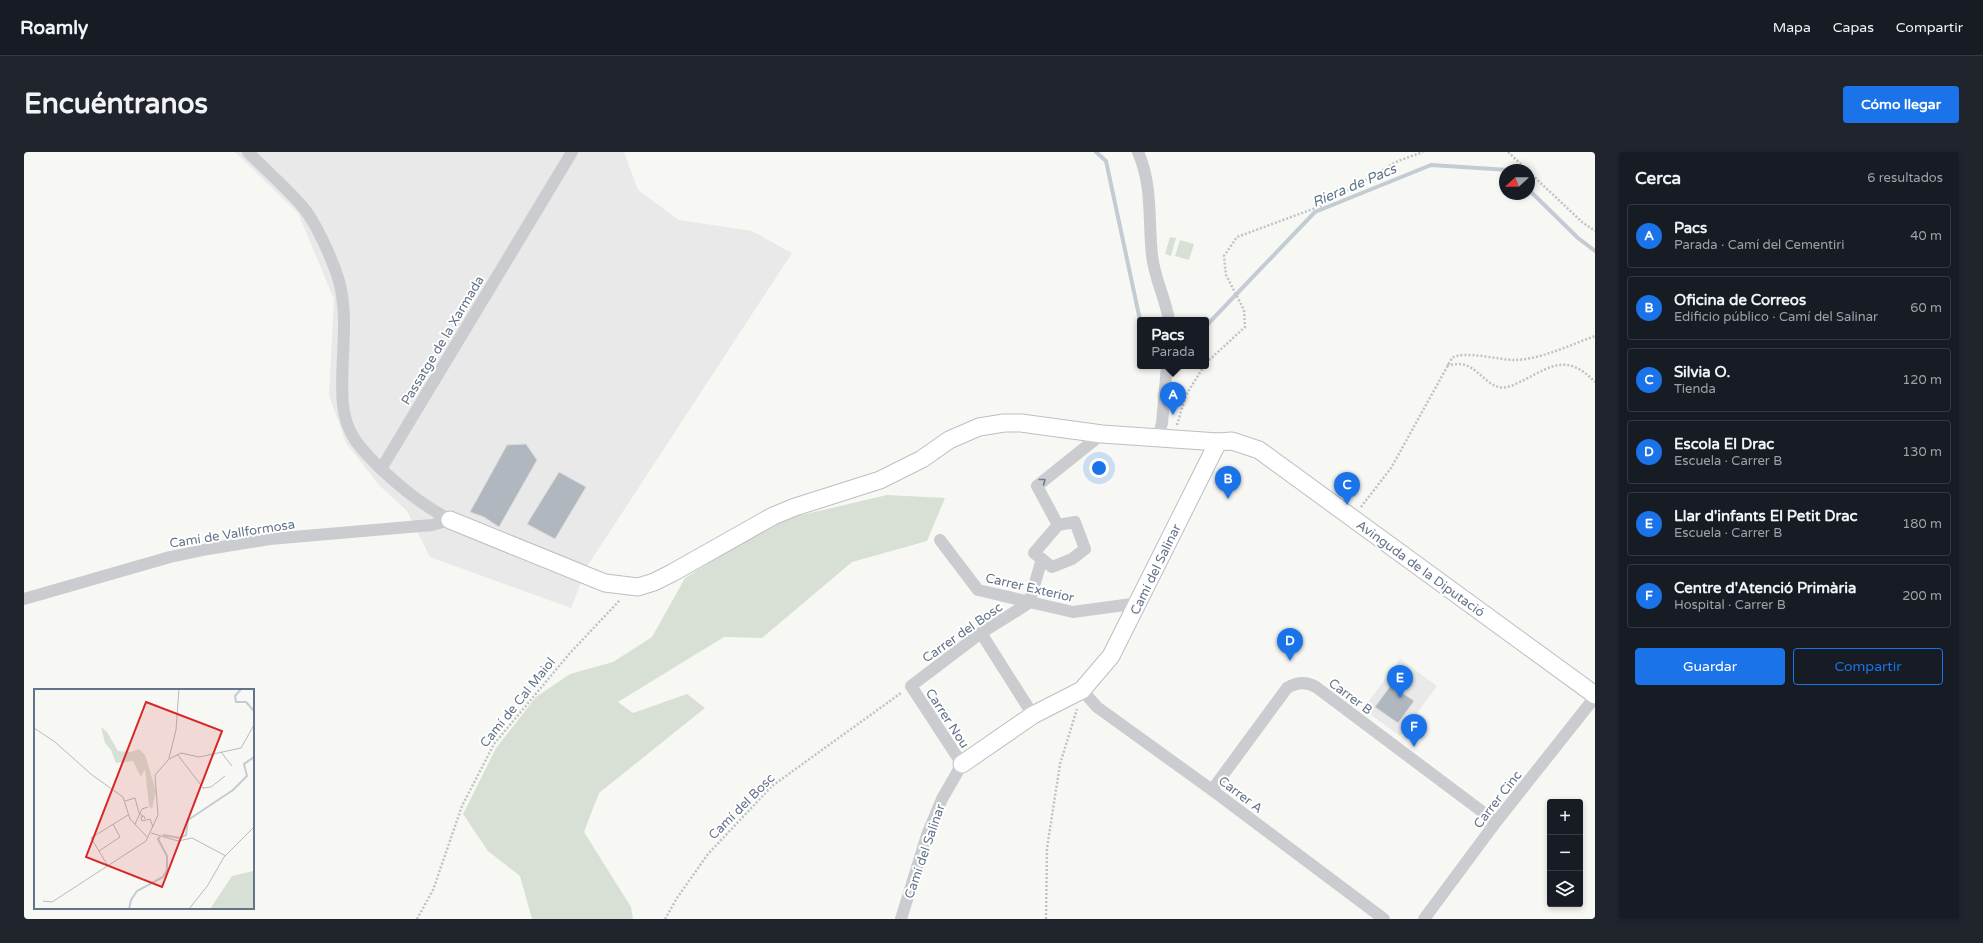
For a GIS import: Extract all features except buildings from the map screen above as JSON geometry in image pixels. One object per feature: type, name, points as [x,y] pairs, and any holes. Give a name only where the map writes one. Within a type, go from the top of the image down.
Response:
[{"type":"street","points":[[248,152],[303,207],[332,263],[343,299],[343,405],[346,423],[359,447],[400,488],[420,503],[450,520],[605,583],[638,587]]},
{"type":"street","name":"Passatge de la Xarmada","points":[[381,468],[572,152]]},
{"type":"street","points":[[1138,152],[1150,194],[1152,255],[1156,274],[1164,295],[1168,317]]},
{"type":"street","points":[[1166,438],[1162,423],[1167,369]]},
{"type":"street","name":"Avinguda de la Diputació","points":[[638,587],[654,582],[672,573],[773,516],[795,507],[880,480],[922,459],[949,440],[979,427],[1021,422],[1102,434],[1218,442],[1232,441],[1259,450],[1595,696]]},
{"type":"street","points":[[1058,525],[1037,486],[1102,434]]},
{"type":"street","name":"Camí del Salinar","points":[[1082,690],[1111,656],[1139,603],[1218,442]]},
{"type":"street","name":"Camí de Vallformosa","points":[[24,599],[170,557],[208,549],[270,539],[432,525],[450,520]]},
{"type":"street","points":[[1075,522],[1085,549],[1072,559],[1052,567],[1034,553],[1058,525],[1075,522]]},
{"type":"street","name":"Carrer Exterior","points":[[940,540],[978,590],[1029,603],[1074,612],[1139,603]]},
{"type":"street","points":[[1029,603],[1042,559]]},
{"type":"street","name":"Carrer del Bosc","points":[[911,686],[981,633],[1029,603]]},
{"type":"street","points":[[981,633],[1033,715]]},
{"type":"street","name":"Carrer B","points":[[1212,790],[1287,688],[1294,684],[1304,682],[1316,687],[1496,822]]},
{"type":"street","name":"Carrer Nou","points":[[911,686],[962,764]]},
{"type":"street","points":[[962,764],[1033,715],[1082,690]]},
{"type":"street","name":"Carrer A","points":[[1082,690],[1097,707],[1212,790],[1384,919]]},
{"type":"street","name":"Carrer Cinc","points":[[1424,919],[1496,822],[1595,696]]},
{"type":"street","name":"Camí del Salinar","points":[[901,919],[927,835],[942,799],[962,764]]},
{"type":"path","points":[[1209,360],[1245,327],[1244,310],[1226,275],[1224,256],[1237,237],[1321,206],[1398,161],[1423,152]]},
{"type":"path","points":[[1508,152],[1521,164]]},
{"type":"path","points":[[1535,178],[1582,222],[1595,231]]},
{"type":"path","points":[[1353,518],[1391,468],[1452,358],[1460,354],[1491,358],[1530,359],[1595,336]]},
{"type":"path","points":[[1447,365],[1464,364],[1475,370],[1493,386],[1501,388],[1512,386],[1551,366],[1561,364],[1574,367],[1588,375],[1595,382]]},
{"type":"path","points":[[1166,438],[1186,395],[1202,369]]},
{"type":"path","name":"Camí de Cal Maiol","points":[[417,919],[433,890],[462,806],[494,744],[570,653],[615,604],[638,587]]},
{"type":"path","name":"Camí del Bosc","points":[[665,919],[677,898],[708,854],[772,786],[911,686]]},
{"type":"path","points":[[1046,919],[1047,848],[1060,764],[1082,690]]},
{"type":"shaded area","points":[[235,152],[624,152],[638,190],[679,220],[752,231],[792,253],[588,565],[571,608],[430,557],[407,511],[379,485],[346,443],[329,395],[334,299],[298,213]]},
{"type":"shaded area","points":[[1170,237],[1176,238],[1171,256],[1165,254]]},
{"type":"shaded area","points":[[1180,240],[1194,244],[1189,260],[1175,256]]},
{"type":"shaded area","points":[[887,495],[945,498],[927,541],[852,562],[762,638],[724,637],[618,702],[633,713],[687,694],[705,708],[599,793],[584,832],[631,907],[633,919],[532,919],[520,876],[488,851],[463,814],[496,748],[536,697],[570,674],[613,662],[652,637],[685,578],[776,521]]},
{"type":"shaded area","points":[[1400,659],[1437,686],[1400,736],[1363,709]]},
{"type":"waterway","name":"Riera de Pacs","points":[[1096,152],[1106,161],[1139,317]]},
{"type":"waterway","name":"Riera de Pacs","points":[[1209,323],[1315,212],[1431,165],[1499,169]]},
{"type":"waterway","name":"Riera de Pacs","points":[[1535,196],[1578,238],[1595,251]]},
{"type":"place","name":"Pacs","points":[[1173,415]]},
{"type":"place","name":"Oficina de Correos","points":[[1228,499]]},
{"type":"place","name":"Silvia O.","points":[[1347,505]]},
{"type":"place","name":"Escola El Drac","points":[[1290,661]]},
{"type":"place","name":"Llar d'infants El Petit Drac","points":[[1400,698]]},
{"type":"place","name":"Centre d'Atenció Primària","points":[[1414,747]]}]
